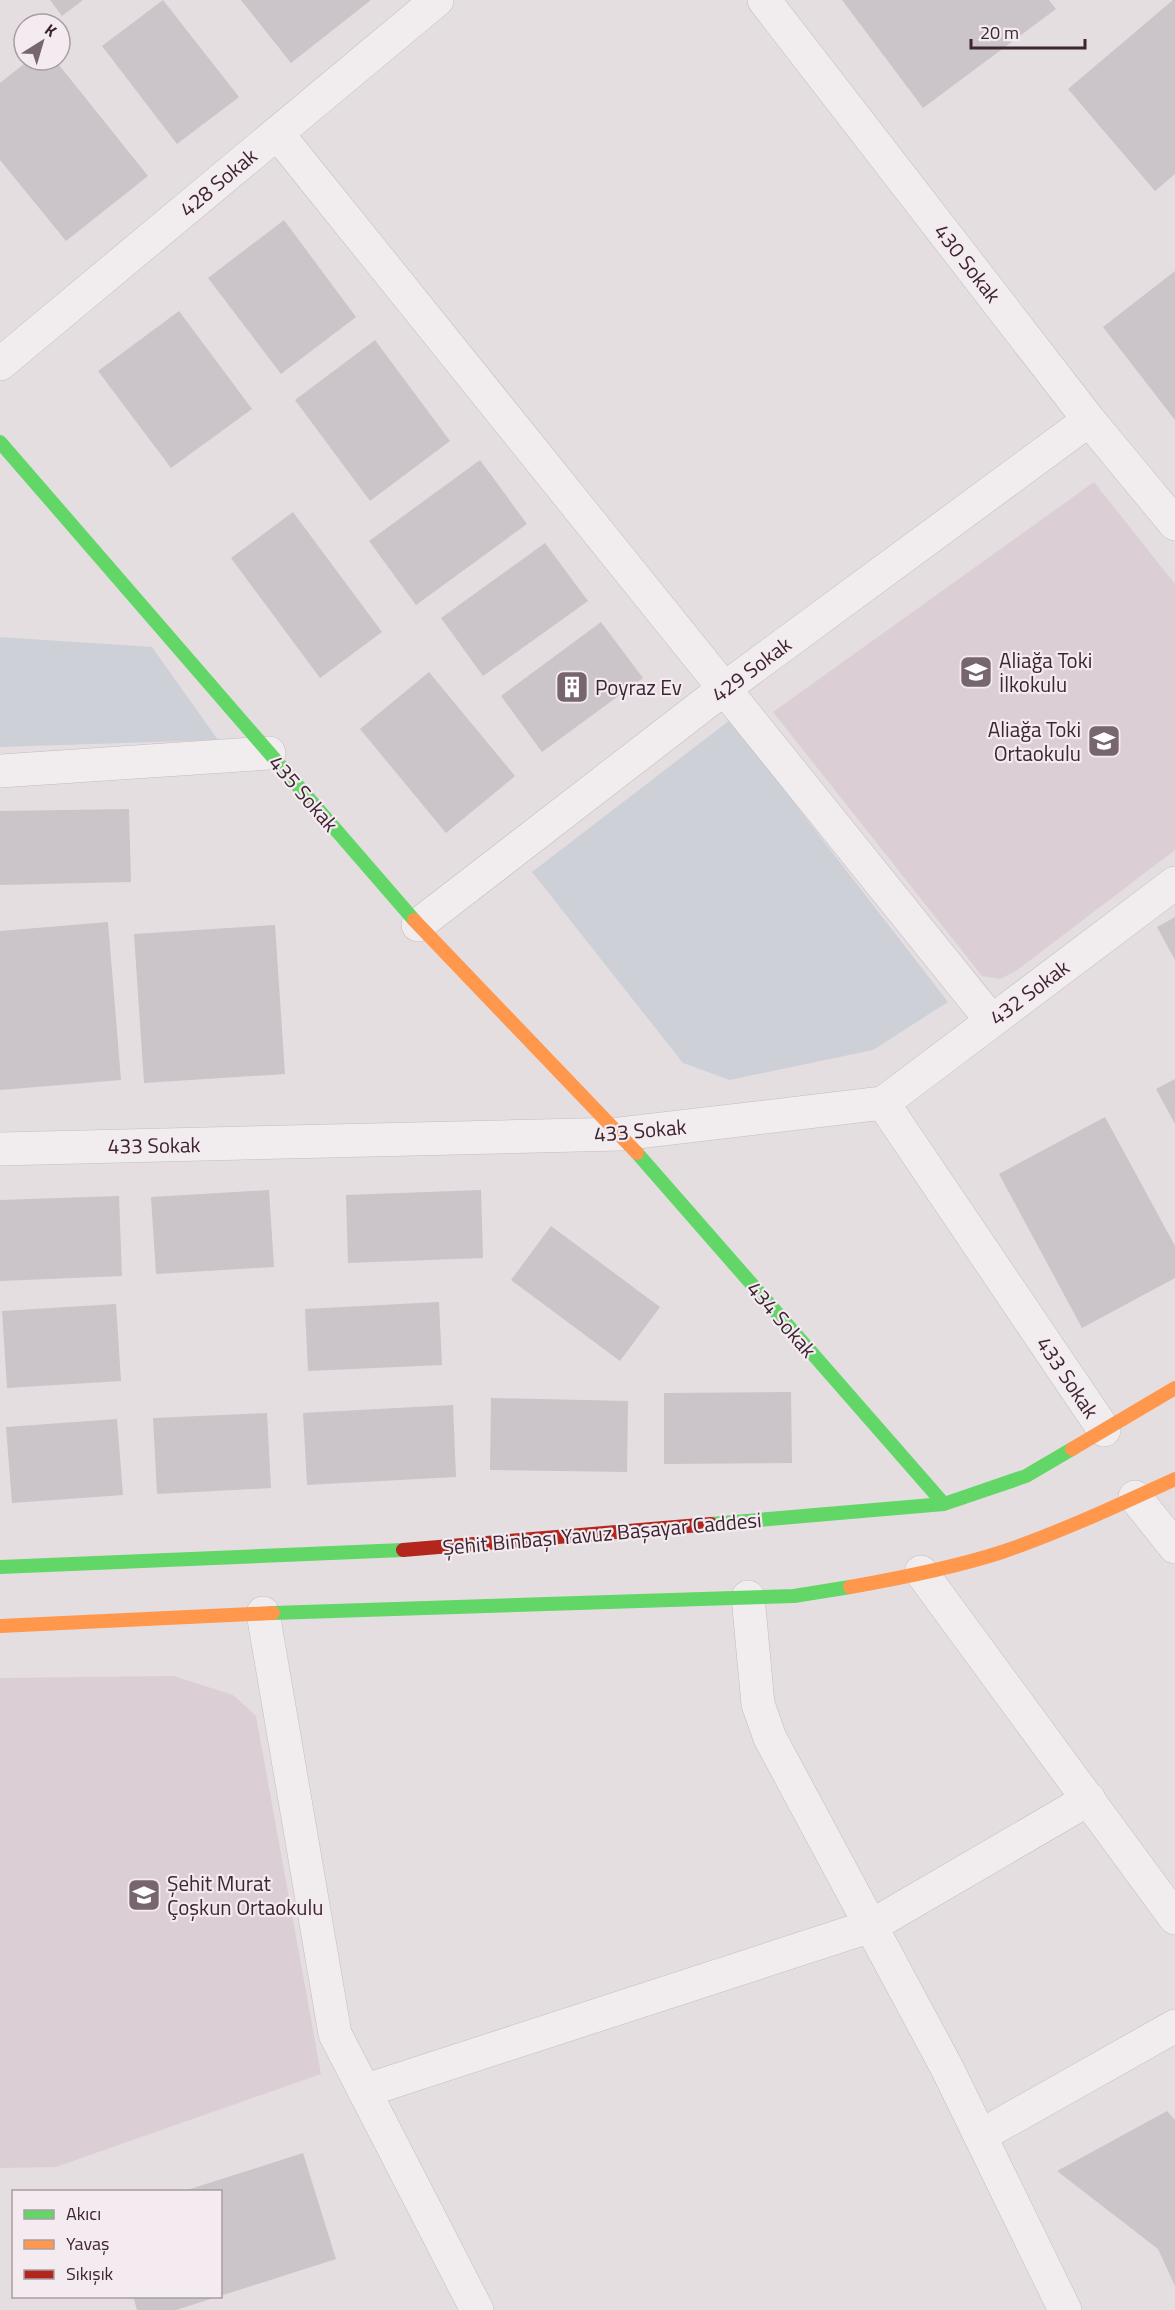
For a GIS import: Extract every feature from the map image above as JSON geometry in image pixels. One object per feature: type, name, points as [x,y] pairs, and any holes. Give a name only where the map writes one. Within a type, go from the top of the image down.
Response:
[{"type":"street","name":"428 Sokak","points":[[0,364],[437,0]]},
{"type":"street","name":"430 Sokak","points":[[764,0],[1089,420],[1175,524]]},
{"type":"street","points":[[277,133],[991,1020]]},
{"type":"street","name":"429 Sokak","points":[[418,925],[725,688],[1089,420]]},
{"type":"street","name":"435 Sokak","points":[[0,442],[418,925],[620,1134]]},
{"type":"street","points":[[0,771],[269,753]]},
{"type":"street","name":"432 Sokak","points":[[883,1103],[1175,883]]},
{"type":"street","name":"433 Sokak","points":[[0,1149],[620,1134],[883,1103],[1104,1430]]},
{"type":"street","name":"434 Sokak","points":[[620,1134],[944,1504]]},
{"type":"street","name":"Şehit Binbaşı Yavuz Başayar Caddesi","points":[[0,1567],[415,1549],[944,1504],[1026,1476],[1175,1388]]},
{"type":"street","points":[[0,1626],[263,1613],[794,1596],[976,1560],[1052,1532],[1175,1479]]},
{"type":"street","points":[[1134,1497],[1175,1546]]},
{"type":"street","points":[[921,1572],[1175,1918]]},
{"type":"street","points":[[748,1598],[758,1704],[770,1738],[980,2136],[1065,2310]]},
{"type":"street","points":[[263,1613],[334,2034],[477,2310]]},
{"type":"street","points":[[364,2091],[871,1926],[1089,1799]]},
{"type":"street","points":[[980,2136],[1175,2026]]},
{"type":"shaded area","points":[[1094,482],[1175,584],[1175,850],[1016,971],[1000,979],[982,976],[773,712]]},
{"type":"shaded area","points":[[0,637],[152,647],[218,740],[0,747]]},
{"type":"shaded area","points":[[730,720],[948,1002],[873,1050],[730,1080],[683,1063],[532,872]]},
{"type":"shaded area","name":"Şehit Murat Çoşkun Ortaokulu","points":[[174,1676],[233,1695],[256,1716],[321,2074],[56,2167],[0,2168],[0,1678]]},
{"type":"building","points":[[50,0],[83,0],[67,12],[59,12]]},
{"type":"building","points":[[163,0],[239,97],[177,144],[102,46]]},
{"type":"building","points":[[241,0],[371,0],[291,63]]},
{"type":"building","points":[[842,0],[1049,0],[1056,9],[923,108]]},
{"type":"building","points":[[1175,0],[1175,174],[1155,191],[1068,89]]},
{"type":"building","points":[[14,72],[65,72],[148,176],[66,241],[0,160],[0,83]]},
{"type":"building","points":[[284,220],[356,317],[281,374],[208,278]]},
{"type":"building","points":[[1175,271],[1175,420],[1103,327]]},
{"type":"building","points":[[179,311],[252,409],[171,468],[98,371]]},
{"type":"building","points":[[375,340],[450,441],[370,501],[295,400]]},
{"type":"building","points":[[480,460],[527,524],[416,605],[369,541]]},
{"type":"building","points":[[293,512],[382,632],[320,678],[231,558]]},
{"type":"building","points":[[545,543],[588,601],[483,676],[441,618]]},
{"type":"building","name":"Poyraz Ev","points":[[601,622],[643,678],[542,752],[501,696]]},
{"type":"building","points":[[429,672],[515,776],[446,833],[360,729]]},
{"type":"building","points":[[129,809],[131,882],[0,885],[0,811]]},
{"type":"building","points":[[1175,917],[1175,960],[1157,927]]},
{"type":"building","points":[[108,922],[121,1080],[0,1090],[0,931]]},
{"type":"building","points":[[275,925],[285,1074],[144,1083],[134,934]]},
{"type":"building","points":[[1175,1079],[1175,1124],[1156,1089]]},
{"type":"building","points":[[1105,1117],[1175,1246],[1175,1278],[1082,1328],[999,1174]]},
{"type":"building","points":[[269,1190],[274,1267],[156,1274],[151,1197]]},
{"type":"building","points":[[481,1190],[483,1258],[348,1263],[346,1195]]},
{"type":"building","points":[[119,1196],[122,1276],[0,1281],[0,1200]]},
{"type":"building","points":[[551,1226],[660,1307],[620,1361],[511,1280]]},
{"type":"building","points":[[439,1302],[442,1365],[308,1371],[305,1309]]},
{"type":"building","points":[[116,1304],[121,1381],[7,1388],[2,1311]]},
{"type":"building","points":[[791,1392],[792,1463],[664,1464],[664,1393]]},
{"type":"building","points":[[491,1398],[628,1401],[627,1472],[490,1470]]},
{"type":"building","points":[[453,1405],[456,1477],[307,1485],[303,1413]]},
{"type":"building","points":[[267,1413],[271,1488],[157,1494],[153,1418]]},
{"type":"building","points":[[117,1419],[123,1495],[12,1503],[6,1427]]},
{"type":"building","points":[[1167,2111],[1175,2120],[1175,2286],[1158,2249],[1057,2171]]},
{"type":"building","points":[[303,2153],[336,2259],[222,2295],[222,2190],[187,2190]]},
{"type":"building","points":[[134,2298],[214,2298],[176,2310],[137,2310]]},
{"type":"traffic: fast","points":[[0,442],[414,920]]},
{"type":"traffic: fast","points":[[637,1153],[944,1504]]},
{"type":"traffic: fast","points":[[711,1524],[944,1504],[1026,1476],[1072,1449]]},
{"type":"traffic: fast","points":[[0,1567],[403,1550]]},
{"type":"traffic: fast","points":[[273,1613],[794,1596],[850,1587]]},
{"type":"traffic: slow","points":[[414,920],[637,1153]]},
{"type":"traffic: slow","points":[[1072,1449],[1175,1388]]},
{"type":"traffic: slow","points":[[850,1587],[927,1572],[1002,1552],[1068,1527],[1175,1479]]},
{"type":"traffic: slow","points":[[0,1626],[273,1613]]},
{"type":"traffic: jam","points":[[403,1550],[711,1524]]},
{"type":"place","name":"Aliağa Toki İlkokulu","points":[[976,672]]},
{"type":"place","name":"Poyraz Ev","points":[[572,687]]},
{"type":"place","name":"Aliağa Toki Ortaokulu","points":[[1104,741]]},
{"type":"place","name":"Şehit Murat Çoşkun Ortaokulu","points":[[144,1895]]}]
